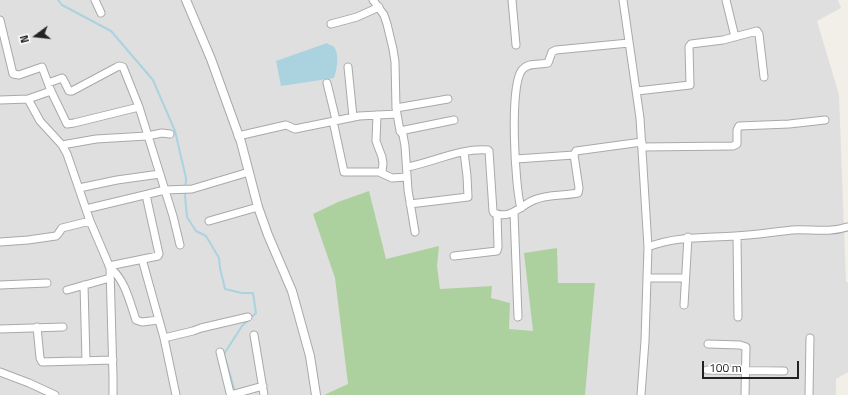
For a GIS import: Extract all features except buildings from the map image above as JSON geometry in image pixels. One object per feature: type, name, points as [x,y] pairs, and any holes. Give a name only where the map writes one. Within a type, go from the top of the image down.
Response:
[{"type":"street","points":[[95,0],[101,13]]},
{"type":"street","points":[[186,0],[211,59],[238,136],[258,207],[268,236],[292,290],[310,356],[316,395]]},
{"type":"street","points":[[373,0],[379,7],[388,24],[393,49],[395,62],[396,111],[400,131],[403,135],[410,204],[415,232]]},
{"type":"street","points":[[512,0],[516,45]]},
{"type":"street","points":[[623,0],[637,91],[642,144],[648,247],[641,395]]},
{"type":"street","points":[[726,0],[736,37]]},
{"type":"street","points":[[332,24],[357,17],[379,7]]},
{"type":"street","points":[[0,20],[13,74],[19,75],[42,67],[51,91],[67,124],[139,107]]},
{"type":"street","points":[[637,91],[690,85],[689,47],[691,44],[723,40],[757,31],[764,78]]},
{"type":"street","points":[[521,208],[518,196],[514,114],[519,74],[522,69],[532,65],[548,63],[552,52],[554,51],[629,43]]},
{"type":"street","points":[[48,83],[63,78],[69,91],[72,91],[121,66],[139,107],[173,216],[180,245]]},
{"type":"street","points":[[348,67],[353,117]]},
{"type":"street","points":[[327,82],[344,172],[382,173],[392,178],[407,178]]},
{"type":"street","points":[[0,100],[28,99],[51,91]]},
{"type":"street","points":[[28,99],[40,121],[62,145],[67,154],[90,221],[109,267],[113,395]]},
{"type":"street","points":[[238,136],[286,125],[293,129],[334,120],[377,115],[448,99]]},
{"type":"street","points":[[377,115],[376,141],[382,157],[382,173]]},
{"type":"street","points":[[400,131],[454,120]]},
{"type":"street","points":[[497,214],[514,213],[534,200],[543,197],[578,193],[579,188],[574,155],[576,151],[579,150],[642,144],[733,146],[737,144],[737,130],[739,126],[789,124],[825,120]]},
{"type":"street","points":[[62,145],[96,138],[147,136],[162,132],[170,134]]},
{"type":"street","points":[[407,167],[464,152],[485,149],[489,151],[494,211],[497,214],[498,247],[496,252],[454,256]]},
{"type":"street","points":[[410,204],[468,197],[469,194],[464,152]]},
{"type":"street","points":[[516,159],[574,155]]},
{"type":"street","points":[[86,209],[164,190],[192,189],[249,172]]},
{"type":"street","points":[[79,188],[117,180],[160,174]]},
{"type":"street","points":[[109,267],[155,257],[159,254],[146,195]]},
{"type":"street","points":[[209,221],[258,207]]},
{"type":"street","points":[[514,213],[518,317]]},
{"type":"street","points":[[0,242],[56,236],[62,228],[90,221]]},
{"type":"street","points":[[648,247],[664,241],[688,237],[738,236],[792,230],[838,230],[847,227]]},
{"type":"street","points":[[738,236],[738,317]]},
{"type":"street","points":[[684,305],[688,237]]},
{"type":"street","points":[[142,259],[164,338],[176,395]]},
{"type":"street","points":[[109,267],[118,277],[138,322],[159,320]]},
{"type":"street","points":[[67,290],[110,278]]},
{"type":"street","points":[[647,278],[685,278]]},
{"type":"street","points":[[0,285],[47,283]]},
{"type":"street","points":[[84,285],[86,361]]},
{"type":"street","points":[[164,338],[248,317]]},
{"type":"street","points":[[37,327],[40,358],[42,362],[113,360]]},
{"type":"street","points":[[0,330],[37,327],[63,327]]},
{"type":"street","points":[[254,336],[264,395]]},
{"type":"street","points":[[809,395],[810,338]]},
{"type":"street","points":[[708,344],[740,345],[746,347],[745,395]]},
{"type":"street","points":[[220,352],[230,393],[234,394],[263,386]]},
{"type":"street","points":[[707,370],[784,371]]},
{"type":"street","points":[[0,372],[42,388],[55,395]]},
{"type":"shaded area","points":[[0,0],[838,0],[841,8],[817,21],[839,95],[846,282],[848,282],[848,372],[836,379],[836,395],[0,395]]},
{"type":"green space","points":[[369,191],[386,259],[439,246],[437,266],[440,289],[492,286],[491,298],[510,303],[509,329],[533,331],[524,253],[557,248],[558,283],[595,283],[585,395],[324,395],[348,384],[335,278],[313,214],[338,202]]},
{"type":"water","points":[[327,43],[333,46],[337,52],[337,66],[334,78],[281,86],[276,61]]},
{"type":"waterway","points":[[58,0],[62,5],[111,31],[153,80],[175,131],[186,178],[185,196],[187,217],[196,231],[206,236],[219,258],[225,289],[242,293],[253,293],[256,313],[242,326],[224,354],[234,388]]}]
